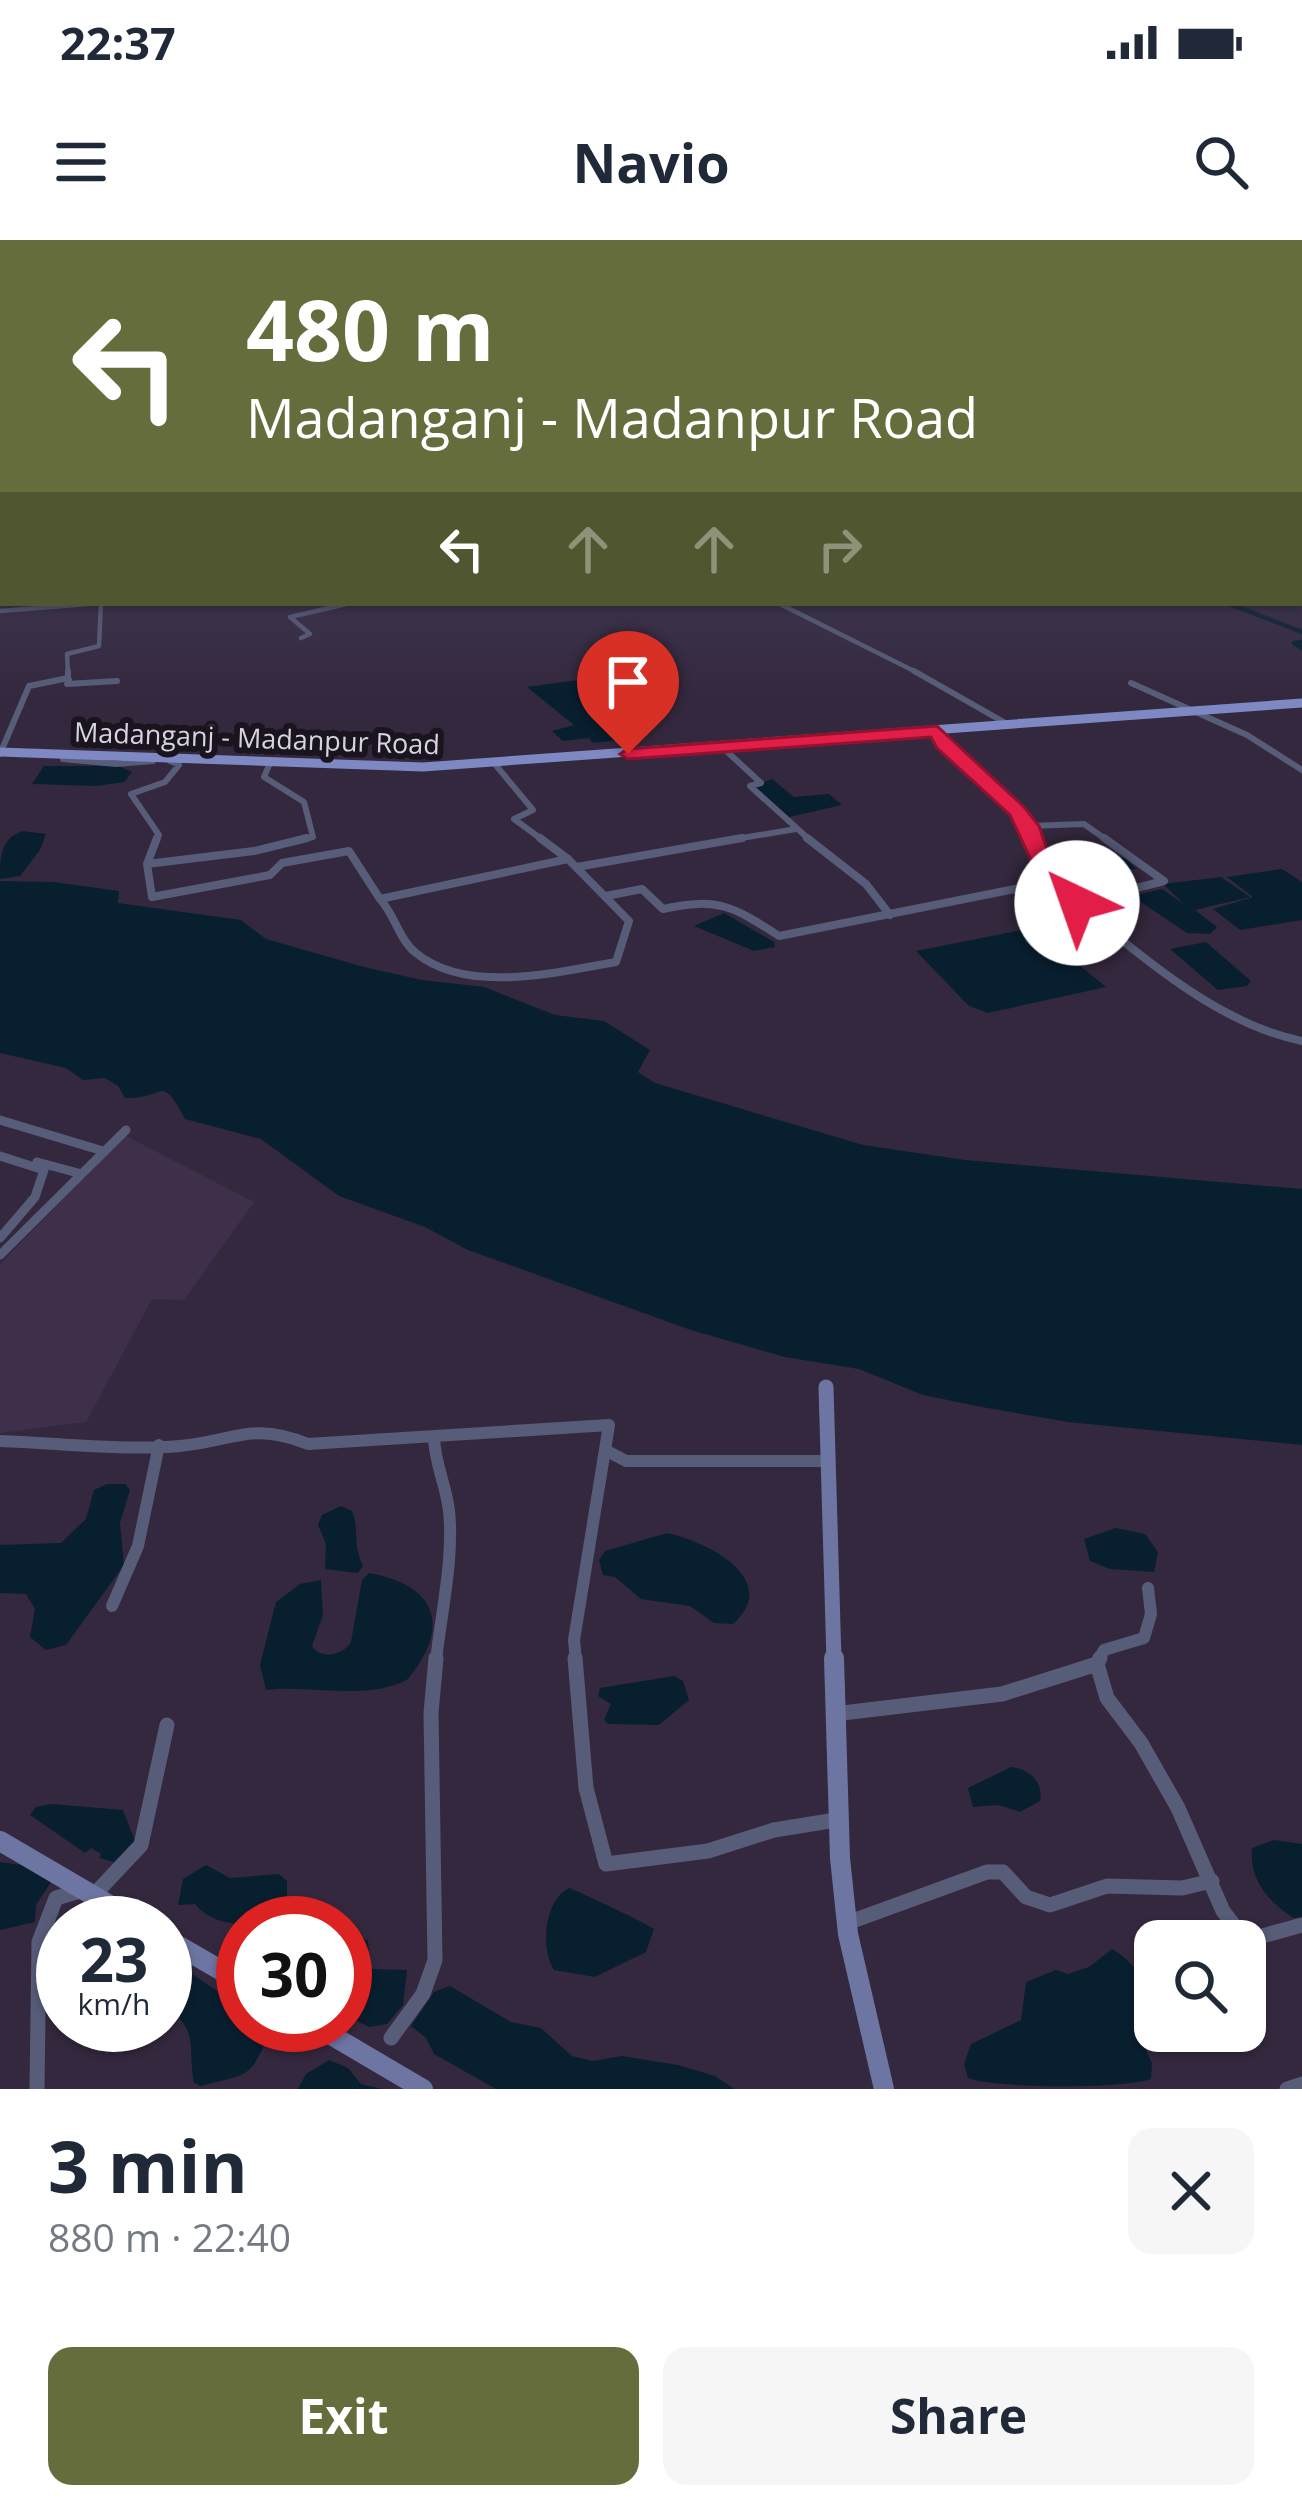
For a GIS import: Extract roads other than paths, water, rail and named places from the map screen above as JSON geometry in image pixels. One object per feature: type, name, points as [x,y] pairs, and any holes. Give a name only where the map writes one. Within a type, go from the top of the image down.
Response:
[{"type":"main road","name":"Madanganj - Madanpur Road","points":[[0,753],[369,767],[494,764],[1302,704]]},
{"type":"street","points":[[0,610],[58,606]]},
{"type":"street","points":[[101,606],[99,646],[67,654],[67,684],[117,681]]},
{"type":"street","points":[[301,638],[310,634],[290,617],[338,606]]},
{"type":"street","points":[[784,606],[886,655],[1009,725]]},
{"type":"street","points":[[69,677],[28,687],[0,753],[107,764],[176,762],[176,771],[165,782],[131,794],[159,835],[146,857],[152,897],[270,875],[282,863],[345,850],[351,852],[419,957],[454,972],[498,974],[616,962],[629,921],[568,859],[514,819],[533,809],[494,764]]},
{"type":"street","points":[[1131,683],[1247,735],[1277,759],[1302,770]]},
{"type":"street","points":[[937,731],[943,744],[1029,826],[1043,867],[1078,892],[1077,903]]},
{"type":"street","points":[[722,747],[761,783],[750,786],[866,884],[890,915]]},
{"type":"street","points":[[148,864],[254,851],[313,837],[304,802],[264,777],[270,764]]},
{"type":"street","points":[[1029,826],[1084,824],[1165,881],[1077,903]]},
{"type":"street","points":[[577,867],[798,829]]},
{"type":"street","points":[[380,899],[568,859]]},
{"type":"street","points":[[606,896],[642,889],[663,909],[699,901],[734,906],[779,936],[1030,886],[1077,903],[1189,989],[1265,1029],[1302,1041]]},
{"type":"street","points":[[0,1120],[103,1151]]},
{"type":"street","points":[[0,1256],[126,1130]]},
{"type":"street","points":[[0,1154],[78,1173]]},
{"type":"street","points":[[0,1154],[44,1170],[45,1176],[40,1190],[0,1238]]},
{"type":"street","points":[[826,1387],[837,1820],[847,1923],[884,2089]]},
{"type":"street","points":[[0,1441],[195,1444],[251,1430],[278,1431],[308,1444],[609,1425],[574,1640],[583,1766],[606,1864],[708,1851],[792,1826],[837,1820]]},
{"type":"street","points":[[391,2038],[431,1978],[437,1936],[429,1801],[431,1713],[450,1516],[446,1484],[435,1468],[434,1438]]},
{"type":"street","points":[[112,1606],[138,1546],[160,1445]]},
{"type":"street","points":[[607,1451],[626,1461],[827,1461]]},
{"type":"street","points":[[1148,1588],[1151,1614],[1144,1638],[1104,1651],[1097,1664],[1106,1702],[1141,1744],[1176,1802],[1212,1881],[1217,1905],[1245,1936],[1263,1937],[1302,1925]]},
{"type":"street","points":[[834,1714],[1002,1694],[1097,1664]]},
{"type":"street","points":[[96,1896],[141,1845],[167,1725]]},
{"type":"street","points":[[0,1841],[93,1896]]},
{"type":"street","points":[[847,1923],[986,1872],[1003,1872],[1026,1897],[1050,1905],[1107,1886],[1183,1888],[1212,1881]]},
{"type":"street","points":[[61,1896],[73,1891],[91,1896]]},
{"type":"street","points":[[37,2089],[38,2052]]},
{"type":"street","points":[[360,2052],[423,2089]]},
{"type":"street","points":[[1286,2089],[1302,2084]]},
{"type":"water","points":[[586,679],[592,684],[621,681],[634,697],[612,700],[619,709],[607,713],[634,733],[593,743],[589,738],[563,741],[552,731],[574,725],[527,687]]},
{"type":"water","points":[[44,766],[118,766],[132,772],[124,782],[97,786],[32,784]]},
{"type":"water","points":[[772,779],[794,797],[829,794],[842,805],[789,817],[753,786]]},
{"type":"water","points":[[23,831],[46,834],[40,850],[20,876],[0,879],[6,844]]},
{"type":"water","points":[[1102,851],[1126,859],[1136,869],[1088,875],[1062,858]]},
{"type":"water","points":[[1282,869],[1302,882],[1302,920],[1240,930],[1213,909],[1253,897],[1227,877]]},
{"type":"water","points":[[1221,877],[1250,897],[1195,910],[1217,927],[1210,934],[1187,933],[1132,896],[1162,889],[1185,905],[1163,884]]},
{"type":"water","points":[[0,881],[119,891],[118,903],[241,920],[266,939],[364,967],[484,987],[555,1015],[604,1021],[650,1050],[638,1072],[655,1083],[863,1145],[965,1160],[1302,1189],[1302,1445],[1068,1422],[982,1407],[923,1395],[859,1369],[785,1357],[691,1330],[468,1250],[425,1227],[339,1196],[261,1139],[185,1119],[166,1092],[125,1098],[105,1078],[83,1080],[66,1068],[0,1053]]},
{"type":"water","points":[[724,913],[774,942],[775,947],[754,951],[694,926]]},
{"type":"water","points":[[1036,930],[1106,987],[988,1013],[969,1006],[916,951]]},
{"type":"water","points":[[1206,942],[1251,981],[1247,986],[1218,990],[1170,949]]},
{"type":"water","points":[[125,1484],[130,1490],[120,1523],[124,1565],[66,1645],[46,1650],[30,1637],[35,1609],[26,1594],[0,1593],[0,1545],[61,1543],[86,1519],[94,1490]]},
{"type":"water","points":[[341,1506],[352,1511],[354,1518],[363,1566],[358,1573],[325,1569],[326,1544],[318,1525],[322,1515]]},
{"type":"water","points":[[1116,1528],[1145,1534],[1158,1552],[1154,1572],[1110,1569],[1090,1561],[1084,1539]]},
{"type":"water","points":[[667,1533],[718,1553],[744,1578],[749,1592],[746,1607],[733,1624],[714,1623],[690,1606],[641,1599],[615,1577],[603,1575],[599,1560],[605,1551]]},
{"type":"water","points":[[369,1573],[410,1587],[430,1610],[430,1641],[408,1679],[375,1690],[266,1690],[260,1665],[276,1602],[300,1584],[321,1580],[323,1615],[312,1646],[320,1653],[338,1653],[351,1642],[362,1580]]},
{"type":"water","points":[[674,1676],[683,1681],[689,1700],[659,1725],[608,1724],[604,1720],[611,1704],[598,1696],[600,1688]]},
{"type":"water","points":[[1011,1767],[1034,1778],[1040,1801],[1020,1812],[998,1805],[973,1807],[968,1788]]},
{"type":"water","points":[[36,1807],[123,1810],[135,1841],[114,1862],[99,1858],[101,1854],[91,1848],[85,1853],[30,1815]]},
{"type":"water","points":[[1274,1840],[1302,1844],[1302,1917],[1294,1918],[1276,1905],[1257,1880],[1252,1848]]},
{"type":"water","points":[[0,1862],[22,1865],[51,1882],[42,1896],[36,1896],[35,1922],[0,1930]]},
{"type":"water","points":[[206,1865],[230,1878],[279,1874],[287,1881],[287,1896],[216,1896],[216,1919],[192,1904],[192,1896],[180,1896],[183,1879]]},
{"type":"water","points":[[569,1888],[654,1929],[646,1952],[595,1977],[554,1970],[547,1950],[547,1926],[554,1903]]},
{"type":"water","points":[[1112,1949],[1134,1968],[1134,2052],[1147,2052],[1151,2079],[1060,2086],[968,2078],[964,2064],[971,2044],[1021,2020],[1026,1982],[1056,1970],[1068,1974],[1089,1967]]},
{"type":"water","points":[[372,1969],[407,1970],[403,2005],[387,2024],[372,2026]]},
{"type":"water","points":[[192,1974],[216,1990],[216,2052],[261,2052],[248,2071],[201,2086],[194,2083]]},
{"type":"water","points":[[450,1986],[511,2022],[541,2028],[572,2056],[593,2061],[622,2056],[678,2065],[715,2076],[734,2089],[496,2089],[434,2054],[426,2038],[411,2026],[434,1992]]},
{"type":"water","points":[[329,2060],[348,2068],[361,2084],[383,2089],[298,2089],[306,2074]]},
{"type":"waterway","points":[[1235,606],[1302,632]]},
{"type":"waterway","points":[[1302,642],[1294,643],[1302,648]]}]
